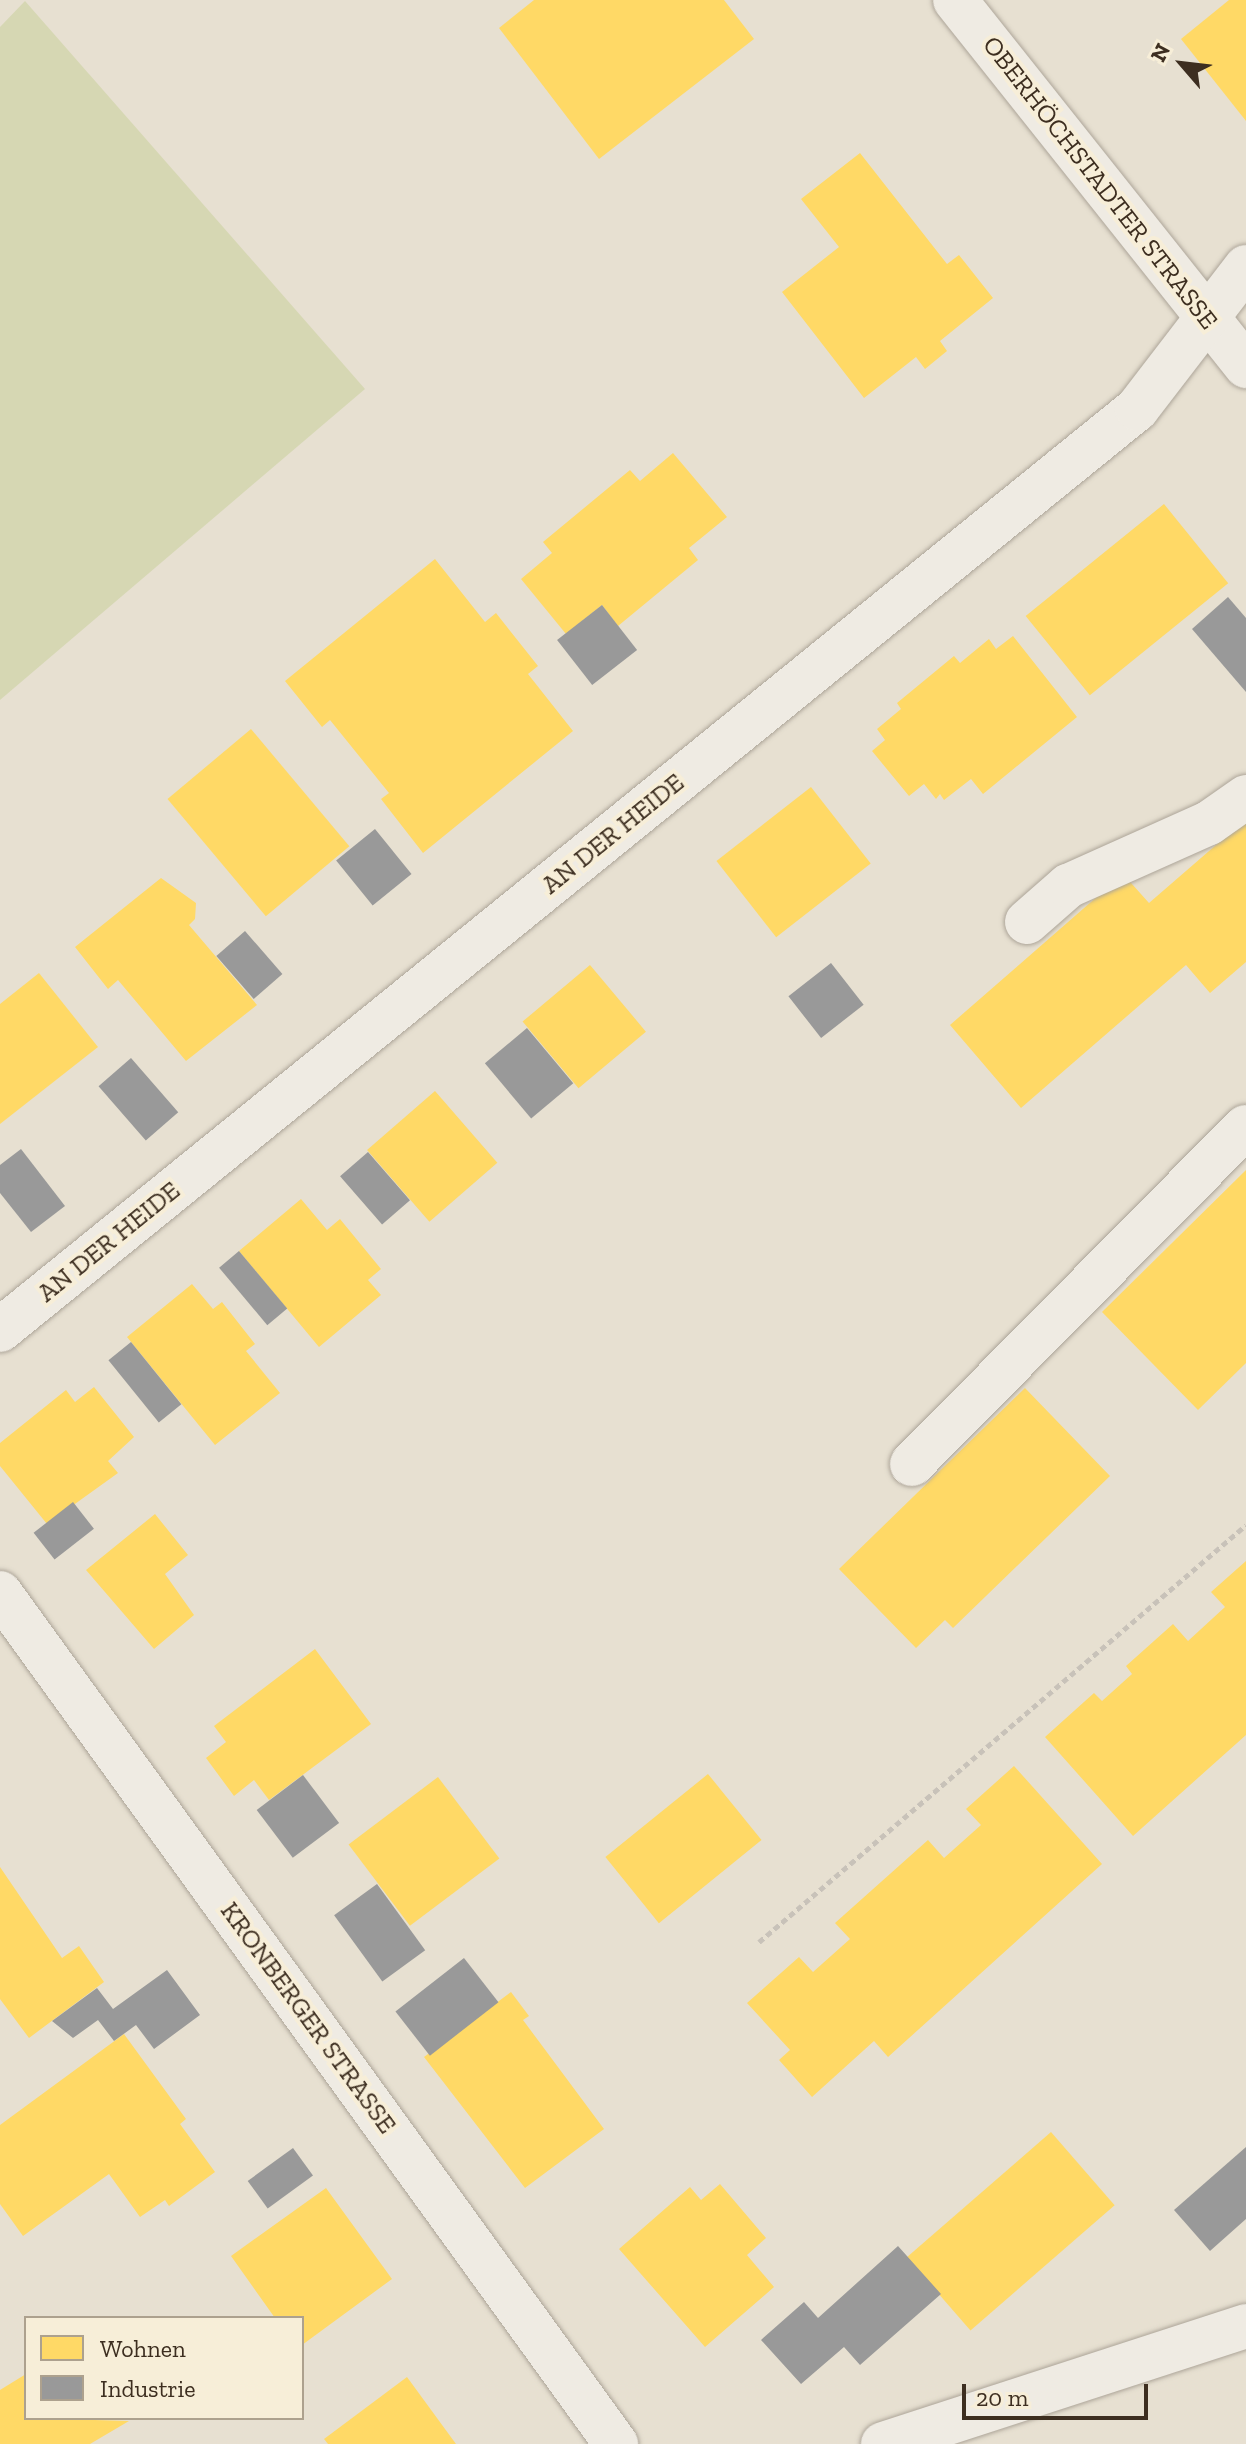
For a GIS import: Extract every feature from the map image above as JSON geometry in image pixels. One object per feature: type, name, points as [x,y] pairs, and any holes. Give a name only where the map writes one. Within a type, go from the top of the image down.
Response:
[{"type":"street","name":"OBERHÖCHSTADTER STRASSE","points":[[955,0],[1246,366]]},
{"type":"street","name":"AN DER HEIDE","points":[[0,1330],[1137,409],[1246,267]]},
{"type":"street","points":[[1027,922],[1068,886],[1209,823],[1246,797]]},
{"type":"street","points":[[912,1464],[1246,1127]]},
{"type":"street","name":"KRONBERGER STRASSE","points":[[0,1593],[616,2444]]},
{"type":"street","points":[[883,2444],[1246,2326]]},
{"type":"path","points":[[759,1942],[1246,1525]]},
{"type":"green space","points":[[25,1],[365,389],[0,700],[0,27]]},
{"type":"building: Wohnen","points":[[534,0],[724,0],[754,39],[599,159],[499,28]]},
{"type":"building: Wohnen","points":[[1229,0],[1246,0],[1246,121],[1181,39]]},
{"type":"building: Wohnen","points":[[860,153],[947,264],[959,255],[993,298],[940,341],[947,351],[925,369],[916,357],[864,398],[782,292],[839,247],[801,199]]},
{"type":"building: Wohnen","points":[[673,453],[727,517],[689,548],[698,560],[618,626],[602,605],[566,634],[521,579],[552,553],[543,542],[630,470],[640,481]]},
{"type":"building: Wohnen","points":[[1164,504],[1228,583],[1090,695],[1026,616]]},
{"type":"building: Wohnen","points":[[435,559],[485,622],[496,613],[538,666],[528,674],[573,731],[423,853],[381,799],[389,793],[330,720],[322,727],[285,681]]},
{"type":"building: Wohnen","points":[[1013,636],[1077,717],[983,794],[971,779],[944,800],[940,794],[936,799],[924,784],[909,796],[872,751],[885,740],[877,729],[901,709],[897,703],[954,656],[960,663],[989,639],[996,649]]},
{"type":"building: Wohnen","points":[[251,729],[349,846],[266,916],[168,799]]},
{"type":"building: Wohnen","points":[[811,787],[871,863],[776,937],[716,861]]},
{"type":"building: Wohnen","points":[[1246,819],[1246,962],[1210,993],[1186,965],[1021,1108],[950,1025],[1123,874],[1149,903]]},
{"type":"building: Wohnen","points":[[161,878],[196,903],[195,919],[189,925],[257,1005],[186,1061],[118,980],[108,989],[75,947]]},
{"type":"building: Wohnen","points":[[590,965],[646,1032],[579,1088],[523,1022]]},
{"type":"building: Wohnen","points":[[39,973],[98,1047],[0,1124],[0,1004]]},
{"type":"building: Wohnen","points":[[435,1091],[497,1163],[429,1222],[367,1150]]},
{"type":"building: Wohnen","points":[[1246,1170],[1246,1363],[1198,1410],[1102,1312]]},
{"type":"building: Wohnen","points":[[301,1199],[327,1230],[340,1219],[381,1269],[368,1280],[381,1295],[319,1347],[239,1251]]},
{"type":"building: Wohnen","points":[[192,1284],[213,1309],[222,1302],[255,1344],[246,1351],[280,1393],[215,1445],[127,1337]]},
{"type":"building: Wohnen","points":[[94,1387],[134,1437],[108,1461],[118,1473],[47,1524],[0,1466],[0,1443],[66,1390],[75,1402]]},
{"type":"building: Wohnen","points":[[1025,1388],[1110,1476],[953,1628],[945,1620],[916,1648],[839,1569]]},
{"type":"building: Wohnen","points":[[155,1514],[188,1555],[165,1574],[194,1615],[154,1649],[86,1570]]},
{"type":"building: Wohnen","points":[[1246,1561],[1246,1735],[1133,1836],[1045,1737],[1094,1693],[1102,1701],[1132,1674],[1126,1666],[1173,1624],[1188,1641],[1225,1607],[1211,1592]]},
{"type":"building: Wohnen","points":[[315,1649],[371,1724],[269,1800],[254,1780],[234,1796],[206,1758],[226,1742],[214,1726]]},
{"type":"building: Wohnen","points":[[1014,1766],[1102,1864],[888,2057],[874,2041],[812,2097],[779,2060],[790,2050],[747,2003],[799,1957],[813,1972],[850,1939],[835,1923],[928,1840],[944,1858],[981,1825],[966,1809]]},
{"type":"building: Wohnen","points":[[708,1774],[761,1840],[659,1923],[605,1857]]},
{"type":"building: Wohnen","points":[[438,1777],[499,1858],[410,1926],[349,1844]]},
{"type":"building: Wohnen","points":[[0,1867],[62,1958],[79,1946],[104,1982],[29,2038],[0,1999]]},
{"type":"building: Wohnen","points":[[511,1992],[529,2016],[523,2020],[604,2129],[525,2188],[424,2057]]},
{"type":"building: Wohnen","points":[[124,2034],[186,2119],[180,2124],[215,2172],[169,2206],[165,2200],[140,2217],[109,2174],[23,2236],[0,2204],[0,2125]]},
{"type":"building: Wohnen","points":[[1051,2132],[1115,2205],[970,2331],[907,2257]]},
{"type":"building: Wohnen","points":[[720,2184],[766,2238],[747,2255],[774,2287],[705,2347],[619,2249],[690,2187],[701,2200]]},
{"type":"building: Wohnen","points":[[326,2188],[392,2279],[304,2344],[304,2316],[274,2316],[231,2256]]},
{"type":"building: Wohnen","points":[[24,2375],[24,2420],[129,2421],[90,2444],[0,2444],[0,2390]]},
{"type":"building: Wohnen","points":[[407,2377],[456,2444],[328,2444],[324,2439]]},
{"type":"building: Industrie","points":[[1228,597],[1246,618],[1246,692],[1192,629]]},
{"type":"building: Industrie","points":[[602,605],[637,650],[592,685],[557,640]]},
{"type":"building: Industrie","points":[[375,829],[412,874],[373,906],[336,860]]},
{"type":"building: Industrie","points":[[245,931],[282,974],[254,999],[216,956]]},
{"type":"building: Industrie","points":[[831,963],[864,1005],[821,1038],[788,996]]},
{"type":"building: Industrie","points":[[527,1028],[573,1083],[531,1119],[485,1063]]},
{"type":"building: Industrie","points":[[131,1058],[178,1112],[146,1141],[99,1086]]},
{"type":"building: Industrie","points":[[21,1149],[65,1206],[31,1232],[0,1193],[0,1165]]},
{"type":"building: Industrie","points":[[368,1152],[410,1200],[382,1225],[340,1176]]},
{"type":"building: Industrie","points":[[239,1251],[287,1308],[267,1325],[219,1268]]},
{"type":"building: Industrie","points":[[131,1342],[181,1404],[159,1422],[108,1360]]},
{"type":"building: Industrie","points":[[73,1502],[94,1529],[55,1560],[34,1533]]},
{"type":"building: Industrie","points":[[303,1775],[339,1823],[293,1858],[257,1810]]},
{"type":"building: Industrie","points":[[377,1884],[425,1950],[382,1981],[334,1915]]},
{"type":"building: Industrie","points":[[464,1958],[498,2002],[430,2056],[395,2012]]},
{"type":"building: Industrie","points":[[167,1970],[200,2015],[154,2049],[136,2025],[114,2041],[98,2020],[73,2038],[52,2021],[97,1988],[113,2009]]},
{"type":"building: Industrie","points":[[1246,2147],[1246,2219],[1210,2251],[1174,2210]]},
{"type":"building: Industrie","points":[[293,2148],[313,2176],[268,2208],[248,2181]]},
{"type":"building: Industrie","points":[[898,2246],[941,2294],[860,2365],[844,2347],[801,2384],[761,2340],[804,2302],[818,2318]]}]
